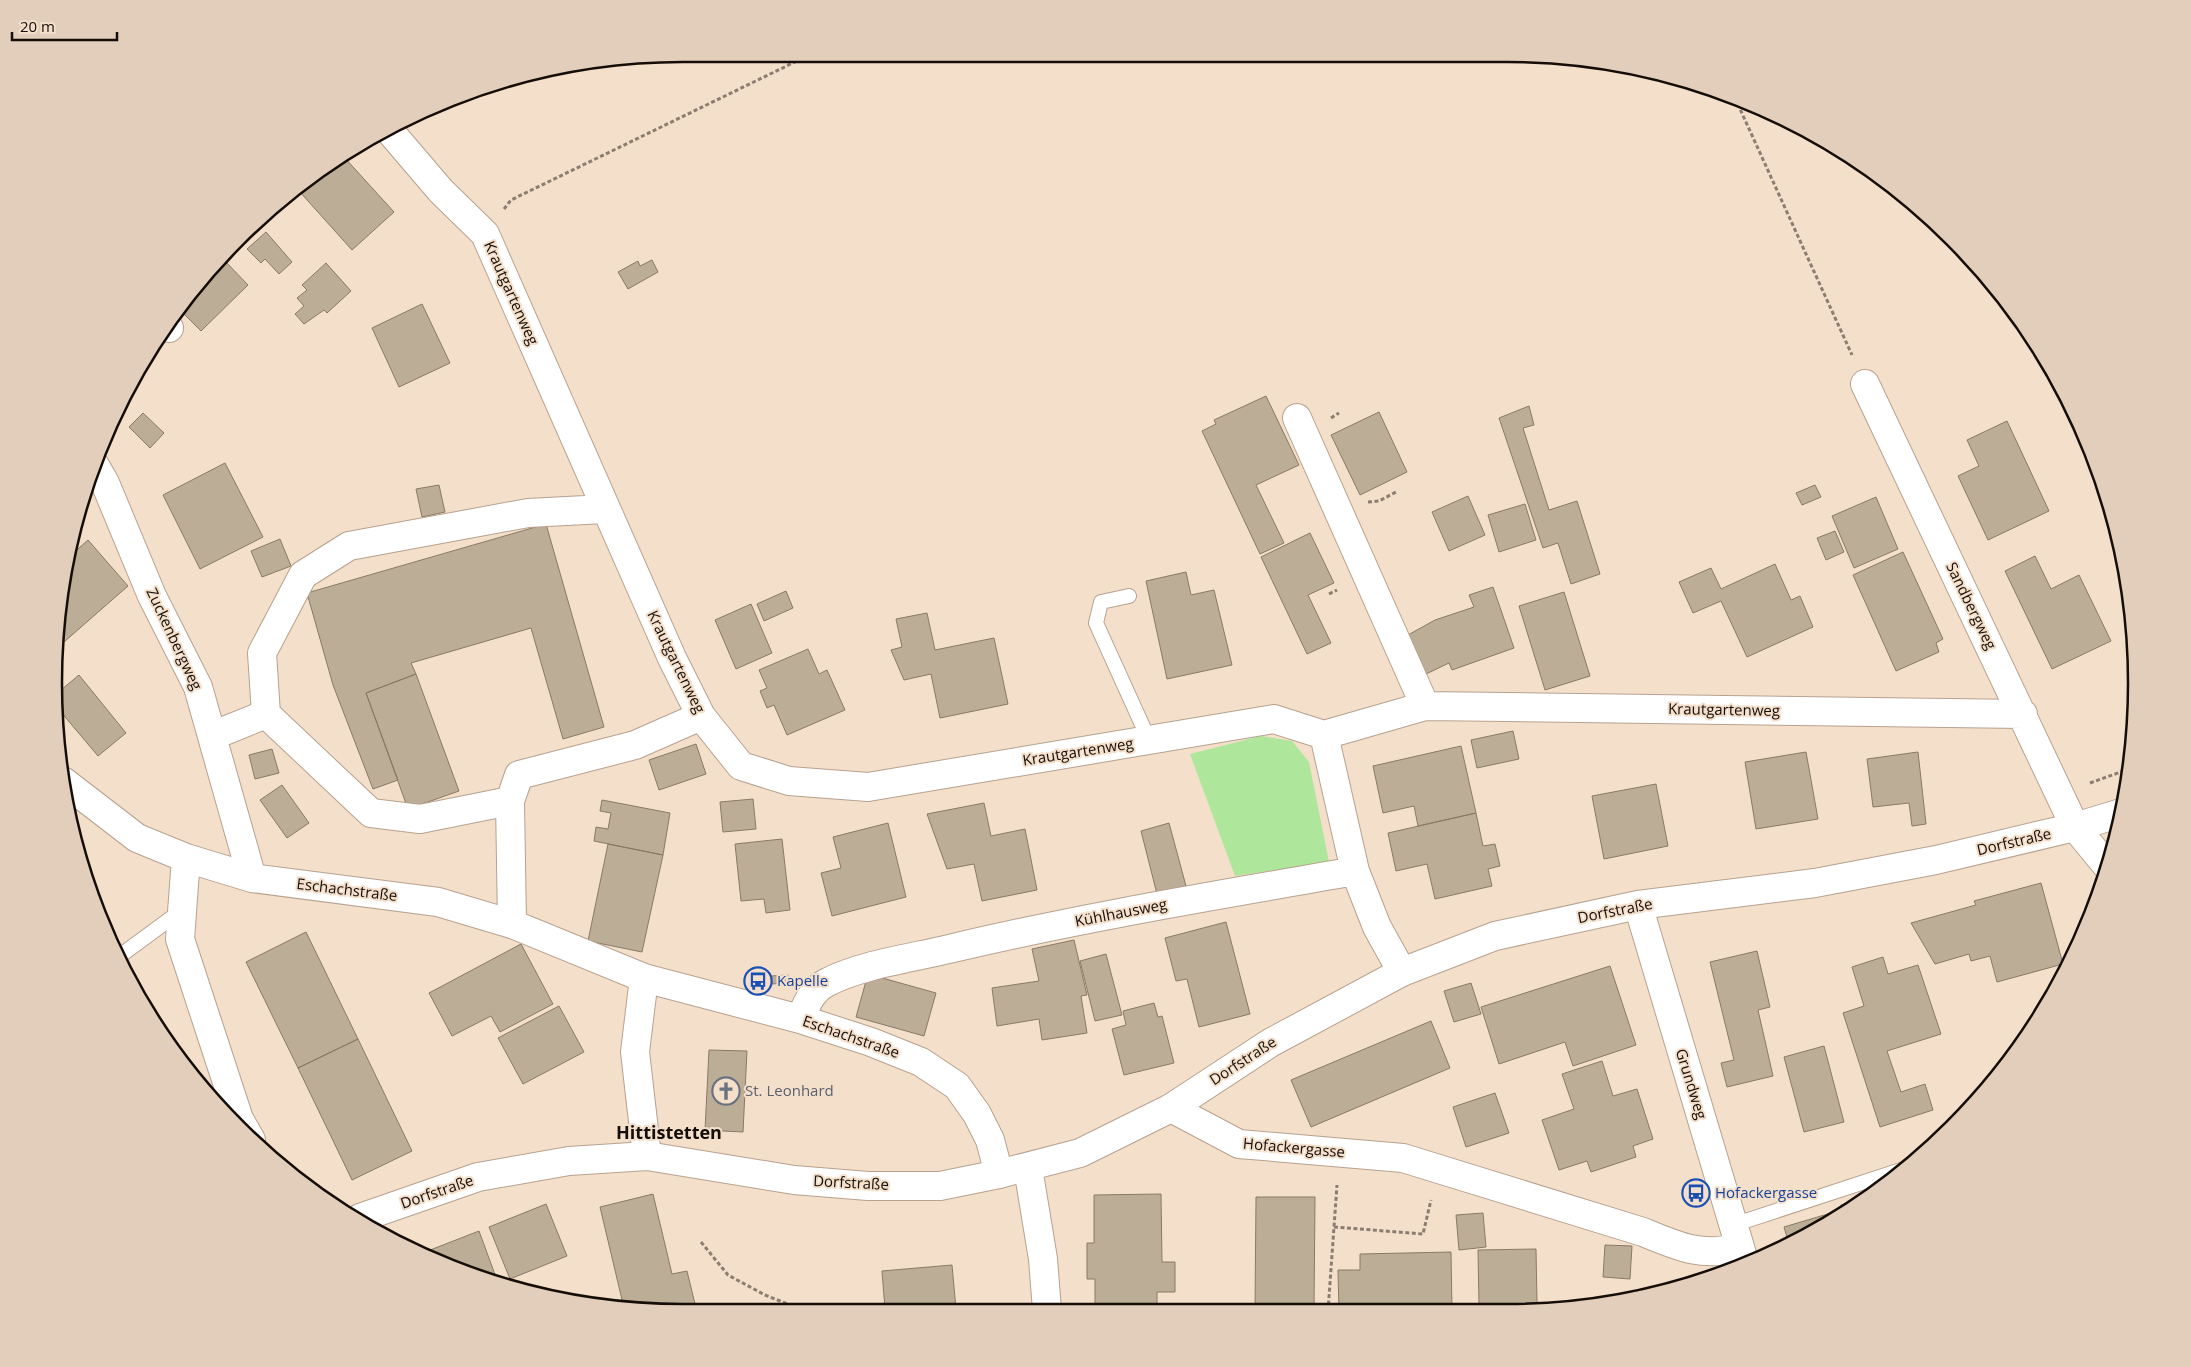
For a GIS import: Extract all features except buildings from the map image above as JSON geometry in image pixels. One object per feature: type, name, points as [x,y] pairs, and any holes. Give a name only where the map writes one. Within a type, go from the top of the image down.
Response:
[{"type":"street","name":"Krautgartenweg","points":[[393,135],[441,190],[485,234],[605,509],[701,716],[741,766],[789,780],[868,787],[1274,719],[1324,736],[1425,706],[2022,714]]},
{"type":"street","name":"Sandbergweg","points":[[1865,384],[2075,827],[2102,860]]},
{"type":"street","points":[[1297,418],[1425,706]]},
{"type":"street","name":"Zuckenbergweg","points":[[99,473],[152,596],[198,687],[252,878]]},
{"type":"street","points":[[510,801],[420,819],[371,813],[266,714],[262,653],[303,575],[349,546],[528,513],[605,509]]},
{"type":"street","points":[[212,736],[266,714]]},
{"type":"street","points":[[512,924],[510,801],[519,775],[635,745],[701,716]]},
{"type":"street","points":[[1324,736],[1355,871],[1377,927],[1402,972]]},
{"type":"street","name":"Eschachstraße","points":[[71,787],[137,838],[186,858],[252,878],[438,902],[512,924],[644,978],[800,1019],[871,1042],[921,1062],[957,1086],[977,1114],[990,1140],[999,1174]]},
{"type":"street","name":"Dorfstraße","points":[[365,1216],[478,1178],[556,1162],[647,1156],[794,1180],[868,1186],[940,1186],[1028,1168],[1080,1153],[1171,1108],[1270,1043],[1402,972],[1495,936],[1638,905],[1815,883],[1936,860],[2075,827],[2114,815]]},
{"type":"street","points":[[186,858],[180,939],[237,1116]]},
{"type":"street","name":"Kühlhausweg","points":[[800,1019],[810,995],[824,984],[845,974],[980,942],[1132,910],[1355,871]]},
{"type":"street","name":"Grundweg","points":[[1638,905],[1739,1246]]},
{"type":"street","points":[[644,978],[635,1052],[647,1156]]},
{"type":"street","name":"Hofackergasse","points":[[1171,1108],[1239,1144],[1403,1158],[1643,1232],[1692,1250],[1719,1253],[1739,1246]]},
{"type":"street","points":[[1028,1168],[1043,1259],[1047,1304]]},
{"type":"lane","points":[[1129,596],[1101,602],[1096,623],[1149,740]]},
{"type":"lane","points":[[124,952],[182,910]]},
{"type":"lane","points":[[1739,1246],[1879,1181]]},
{"type":"path","points":[[485,234],[511,200],[796,62]]},
{"type":"path","points":[[1739,108],[1865,384]]},
{"type":"path","points":[[1328,1304],[1340,1152]]},
{"type":"path","points":[[1334,1227],[1423,1234],[1438,1168]]},
{"type":"path","points":[[701,1242],[728,1276],[788,1304]]},
{"type":"green space","points":[[1261,736],[1292,741],[1309,762],[1329,862],[1235,876],[1190,754]]},
{"type":"place","name":"Kapelle","points":[[758,981]]},
{"type":"place","name":"St. Leonhard","points":[[726,1091]]},
{"type":"place","name":"Hofackergasse","points":[[1696,1193]]},
{"type":"district","name":"Hittistetten","points":[[669,1133]]}]
